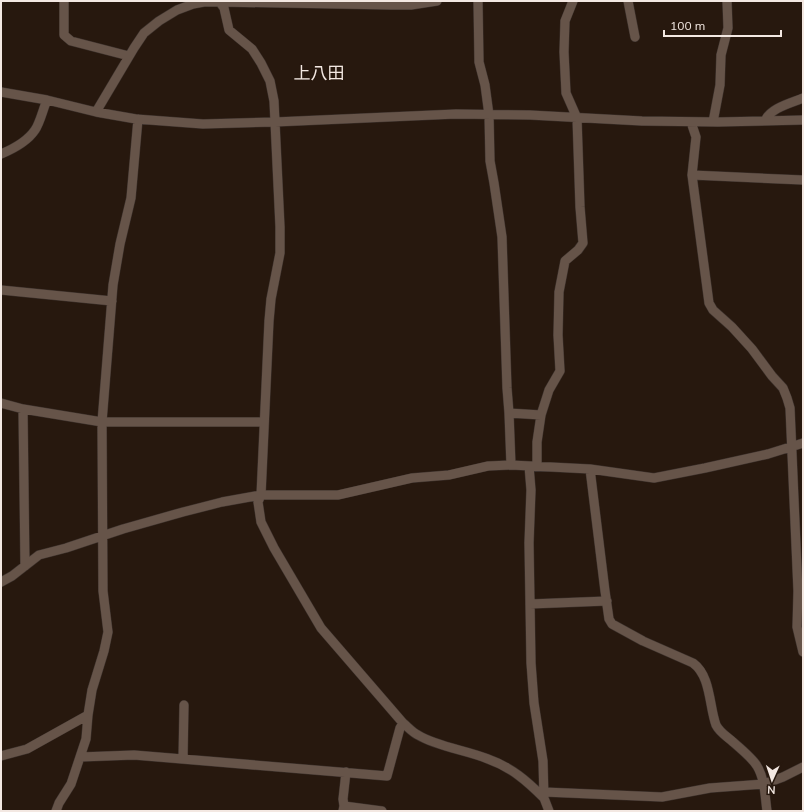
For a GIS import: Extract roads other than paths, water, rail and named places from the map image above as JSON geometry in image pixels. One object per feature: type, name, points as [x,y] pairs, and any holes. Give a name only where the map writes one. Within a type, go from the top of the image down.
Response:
[{"type":"street","points":[[64,1],[64,35],[71,41],[129,56]]},
{"type":"street","points":[[220,1],[224,8],[229,30],[252,49],[261,63],[270,81],[274,101],[280,253],[271,299],[269,321],[261,495],[258,502],[261,522],[274,548],[321,628],[403,723],[417,734],[505,766],[526,780],[544,795],[662,797],[710,788],[764,784],[803,767]]},
{"type":"street","points":[[96,112],[144,33],[159,21],[177,10],[193,4],[220,1],[399,3],[411,5],[437,1]]},
{"type":"street","points":[[478,1],[479,62],[485,85],[489,114],[490,161],[502,237],[511,465]]},
{"type":"street","points":[[548,811],[544,795],[543,761],[534,703],[530,663],[529,543],[533,466],[541,415],[549,390],[560,371],[558,335],[559,292],[565,261],[578,250],[583,243],[580,207],[577,118],[566,93],[564,52],[565,21],[573,1]]},
{"type":"street","points":[[628,1],[635,37]]},
{"type":"street","points":[[713,122],[720,85],[721,55],[728,28],[727,1]]},
{"type":"street","points":[[1,92],[46,100],[96,112],[138,119],[204,124],[456,114],[530,115],[691,122],[803,120]]},
{"type":"street","points":[[765,121],[767,116],[782,106],[803,98]]},
{"type":"street","points":[[1,154],[26,140],[35,130],[46,100]]},
{"type":"street","points":[[56,811],[59,803],[71,784],[86,739],[92,690],[108,632],[103,591],[102,422],[112,301],[120,244],[130,198],[138,119]]},
{"type":"street","points":[[691,122],[696,137],[692,175],[710,303],[713,310],[732,327],[752,349],[783,388],[790,408],[798,591],[797,627],[803,652]]},
{"type":"street","points":[[692,175],[803,180]]},
{"type":"street","points":[[1,290],[112,301]]},
{"type":"street","points":[[1,403],[22,409],[102,422],[264,422]]},
{"type":"street","points":[[22,409],[25,566]]},
{"type":"street","points":[[510,413],[541,415]]},
{"type":"street","points":[[1,582],[12,576],[39,555],[183,512],[222,502],[261,495],[338,495],[412,478],[449,475],[488,466],[511,465],[590,469],[654,478],[768,454],[803,442]]},
{"type":"street","points":[[590,469],[609,619],[612,624],[643,641],[699,667],[706,682],[717,726],[721,732],[732,740],[757,766],[764,784],[766,811]]},
{"type":"street","points":[[530,604],[607,602]]},
{"type":"street","points":[[184,705],[184,759]]},
{"type":"street","points":[[1,756],[27,749],[88,715]]},
{"type":"street","points":[[80,757],[134,755],[387,776],[400,728],[403,723]]},
{"type":"street","points":[[346,772],[343,809],[382,811]]},
{"type":"district","name":"上八田","points":[[319,72]]}]
